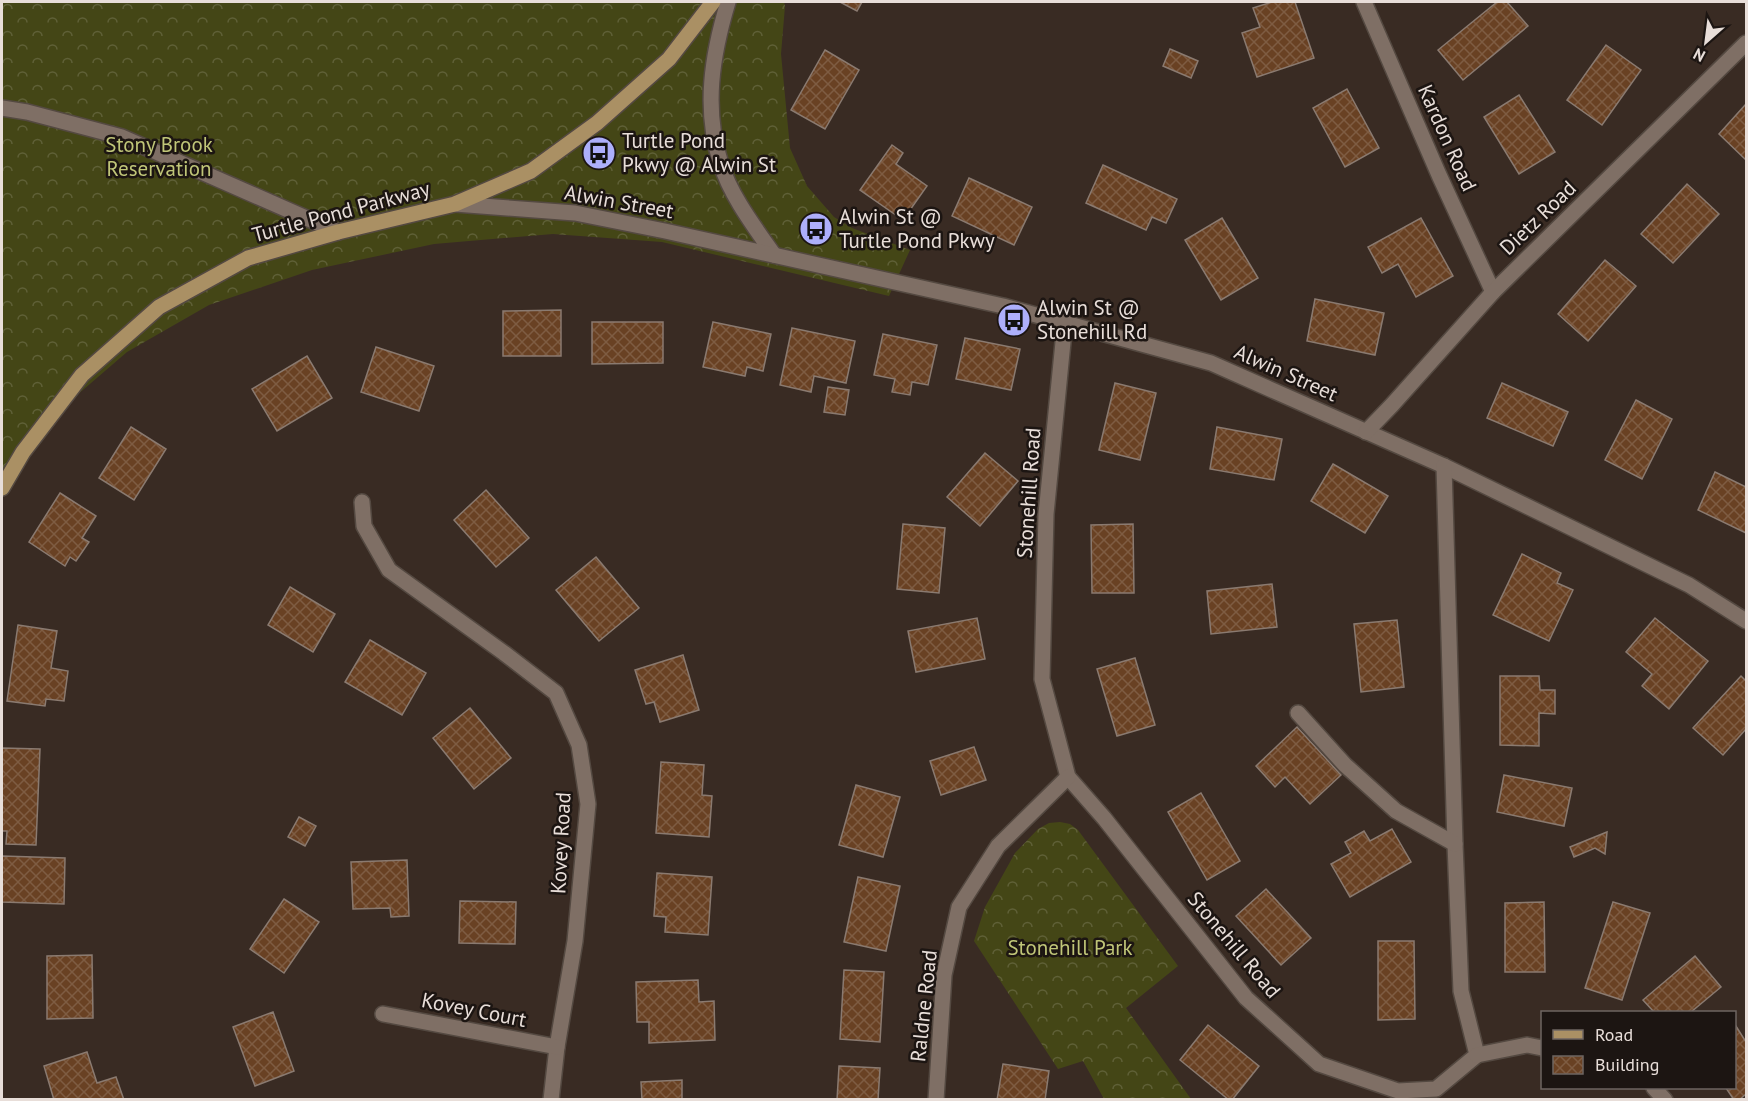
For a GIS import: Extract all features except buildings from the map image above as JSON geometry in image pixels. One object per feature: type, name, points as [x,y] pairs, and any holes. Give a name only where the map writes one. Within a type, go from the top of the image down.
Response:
[{"type":"main road","name":"Turtle Pond Parkway","points":[[2,488],[23,452],[82,375],[159,307],[248,258],[338,232],[455,204],[531,171],[597,123],[669,59],[713,2]]},
{"type":"street","points":[[728,2],[718,36],[711,80],[712,125],[721,165],[741,205],[774,255]]},
{"type":"street","name":"Kardon Road","points":[[1364,2],[1493,292]]},
{"type":"street","name":"Dietz Road","points":[[1366,432],[1493,292],[1746,43]]},
{"type":"street","points":[[2,108],[27,112],[122,137],[338,232]]},
{"type":"street","name":"Alwin Street","points":[[455,204],[575,213],[665,231],[1003,306],[1211,363],[1444,466],[1689,585],[1746,621]]},
{"type":"street","name":"Stonehill Road","points":[[1065,322],[1046,514],[1042,679],[1068,777],[1104,818],[1246,998],[1319,1064],[1398,1091],[1408,1091],[1436,1089],[1477,1055]]},
{"type":"street","points":[[1444,466],[1461,990],[1477,1055],[1527,1045],[1541,1048]]},
{"type":"street","name":"Kovey Road","points":[[362,502],[364,526],[389,570],[556,693],[579,745],[588,804],[575,941],[557,1047],[551,1100]]},
{"type":"street","points":[[1298,713],[1345,765],[1396,811],[1455,844]]},
{"type":"street","name":"Raldne Road","points":[[936,1100],[944,975],[959,907],[998,846],[1068,777]]},
{"type":"street","name":"Kovey Court","points":[[383,1014],[557,1047]]},
{"type":"green space","name":"Stony Brook Reservation","points":[[2,2],[784,2],[781,54],[790,148],[807,186],[834,217],[852,228],[910,250],[889,296],[662,242],[553,234],[434,244],[312,270],[209,305],[127,352],[62,408],[2,471]]},
{"type":"green space","name":"Stonehill Park","points":[[1049,823],[1070,824],[1078,830],[1178,966],[1126,1008],[1191,1099],[1104,1099],[1083,1061],[1058,1069],[974,941],[985,907],[1015,853],[1038,829]]},
{"type":"place","name":"Turtle Pond Pkwy @ Alwin St","points":[[599,153]]},
{"type":"place","name":"Alwin St @ Turtle Pond Pkwy","points":[[816,229]]},
{"type":"place","name":"Alwin St @ Stonehill Rd","points":[[1014,320]]}]
